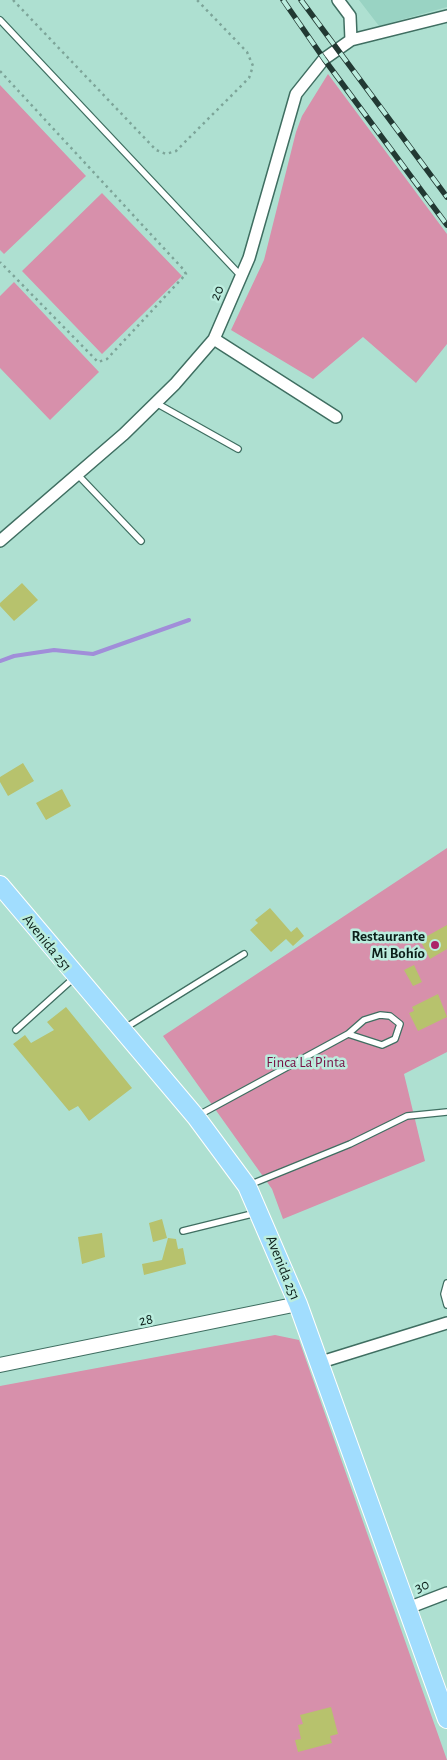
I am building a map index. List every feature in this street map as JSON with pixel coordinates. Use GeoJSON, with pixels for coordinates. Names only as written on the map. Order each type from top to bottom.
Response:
{"type":"FeatureCollection","features":[{"type":"Feature","properties":{"kind":"main road","name":"Avenida 251"},"geometry":{"type":"LineString","coordinates":[[0,885],[75,977],[196,1117],[248,1186],[298,1304],[447,1719]]}},
{"type":"Feature","properties":{"kind":"street"},"geometry":{"type":"LineString","coordinates":[[338,0],[350,16],[351,40],[447,16]]}},
{"type":"Feature","properties":{"kind":"street","name":"20"},"geometry":{"type":"LineString","coordinates":[[0,541],[78,475],[156,403],[214,339],[249,258],[296,94],[324,59],[351,40]]}},
{"type":"Feature","properties":{"kind":"street"},"geometry":{"type":"LineString","coordinates":[[214,339],[336,417]]}},
{"type":"Feature","properties":{"kind":"street","name":"28"},"geometry":{"type":"LineString","coordinates":[[0,1365],[298,1304]]}},
{"type":"Feature","properties":{"kind":"street"},"geometry":{"type":"LineString","coordinates":[[318,1363],[447,1323]]}},
{"type":"Feature","properties":{"kind":"street","name":"30"},"geometry":{"type":"LineString","coordinates":[[408,1608],[447,1593]]}},
{"type":"Feature","properties":{"kind":"lane"},"geometry":{"type":"LineString","coordinates":[[0,20],[242,276]]}},
{"type":"Feature","properties":{"kind":"lane"},"geometry":{"type":"LineString","coordinates":[[156,403],[238,450]]}},
{"type":"Feature","properties":{"kind":"lane"},"geometry":{"type":"LineString","coordinates":[[78,475],[141,541]]}},
{"type":"Feature","properties":{"kind":"lane"},"geometry":{"type":"LineString","coordinates":[[121,1031],[244,954]]}},
{"type":"Feature","properties":{"kind":"lane"},"geometry":{"type":"LineString","coordinates":[[16,1030],[75,977]]}},
{"type":"Feature","properties":{"kind":"lane"},"geometry":{"type":"LineString","coordinates":[[196,1117],[348,1034],[364,1020],[380,1015],[390,1016],[400,1024],[395,1039],[382,1045],[348,1034]]}},
{"type":"Feature","properties":{"kind":"lane"},"geometry":{"type":"LineString","coordinates":[[248,1186],[350,1144],[407,1116],[447,1112]]}},
{"type":"Feature","properties":{"kind":"lane"},"geometry":{"type":"LineString","coordinates":[[183,1231],[260,1212]]}},
{"type":"Feature","properties":{"kind":"lane"},"geometry":{"type":"LineString","coordinates":[[447,1283],[444,1294],[447,1305]]}},
{"type":"Feature","properties":{"kind":"path"},"geometry":{"type":"LineString","coordinates":[[13,0],[156,150],[166,154],[176,151],[250,78],[253,66],[247,52],[196,0]]}},
{"type":"Feature","properties":{"kind":"path"},"geometry":{"type":"LineString","coordinates":[[0,71],[184,269],[186,274],[107,359],[98,362],[0,262]]}},
{"type":"Feature","properties":{"kind":"shaded area"},"geometry":{"type":"Polygon","coordinates":[[[359,0],[447,0],[447,7],[379,26],[359,0]]]}},
{"type":"Feature","properties":{"kind":"green space"},"geometry":{"type":"Polygon","coordinates":[[[328,74],[447,234],[447,344],[416,383],[363,337],[313,379],[231,330],[264,260],[296,132],[302,116],[328,74]]]}},
{"type":"Feature","properties":{"kind":"green space"},"geometry":{"type":"Polygon","coordinates":[[[0,85],[86,176],[4,254],[0,250],[0,85]]]}},
{"type":"Feature","properties":{"kind":"green space"},"geometry":{"type":"Polygon","coordinates":[[[102,193],[182,276],[102,354],[22,271],[102,193]]]}},
{"type":"Feature","properties":{"kind":"green space"},"geometry":{"type":"Polygon","coordinates":[[[14,282],[99,372],[50,420],[0,368],[0,296],[14,282]]]}},
{"type":"Feature","properties":{"kind":"green space","name":"Finca La Pinta"},"geometry":{"type":"Polygon","coordinates":[[[447,848],[447,1052],[404,1074],[425,1161],[283,1219],[272,1189],[163,1036],[447,848]]]}},
{"type":"Feature","properties":{"kind":"green space"},"geometry":{"type":"Polygon","coordinates":[[[275,1335],[299,1340],[447,1760],[0,1760],[0,1386],[275,1335]]]}},
{"type":"Feature","properties":{"kind":"building"},"geometry":{"type":"Polygon","coordinates":[[[22,583],[38,600],[14,621],[0,606],[0,603],[22,583]]]}},
{"type":"Feature","properties":{"kind":"building"},"geometry":{"type":"Polygon","coordinates":[[[23,763],[34,781],[8,796],[0,782],[0,777],[23,763]]]}},
{"type":"Feature","properties":{"kind":"building"},"geometry":{"type":"Polygon","coordinates":[[[62,789],[71,806],[46,820],[36,803],[62,789]]]}},
{"type":"Feature","properties":{"kind":"building"},"geometry":{"type":"Polygon","coordinates":[[[270,908],[291,932],[297,927],[304,936],[293,946],[286,939],[271,952],[250,930],[258,923],[255,920],[270,908]]]}},
{"type":"Feature","properties":{"kind":"building","name":"Restaurante Mi Bohío"},"geometry":{"type":"Polygon","coordinates":[[[447,925],[447,949],[430,959],[420,940],[447,925]]]}},
{"type":"Feature","properties":{"kind":"building"},"geometry":{"type":"Polygon","coordinates":[[[414,965],[422,982],[413,986],[404,970],[414,965]]]}},
{"type":"Feature","properties":{"kind":"building"},"geometry":{"type":"Polygon","coordinates":[[[438,994],[447,1017],[418,1031],[409,1013],[414,1011],[412,1007],[438,994]]]}},
{"type":"Feature","properties":{"kind":"building"},"geometry":{"type":"Polygon","coordinates":[[[66,1007],[132,1088],[89,1121],[78,1106],[69,1111],[13,1044],[25,1035],[31,1043],[54,1030],[47,1022],[66,1007]]]}},
{"type":"Feature","properties":{"kind":"building"},"geometry":{"type":"Polygon","coordinates":[[[162,1219],[167,1238],[153,1242],[149,1223],[162,1219]]]}},
{"type":"Feature","properties":{"kind":"building"},"geometry":{"type":"Polygon","coordinates":[[[102,1233],[105,1257],[82,1264],[78,1237],[102,1233]]]}},
{"type":"Feature","properties":{"kind":"building"},"geometry":{"type":"Polygon","coordinates":[[[168,1238],[176,1239],[178,1249],[183,1248],[186,1264],[144,1275],[142,1264],[162,1260],[168,1238]]]}},
{"type":"Feature","properties":{"kind":"building"},"geometry":{"type":"Polygon","coordinates":[[[331,1707],[338,1734],[330,1736],[332,1743],[298,1752],[295,1740],[301,1739],[298,1725],[303,1724],[300,1715],[331,1707]]]}},
{"type":"Feature","properties":{"kind":"waterway"},"geometry":{"type":"LineString","coordinates":[[0,661],[14,656],[54,650],[93,654],[189,620]]}},
{"type":"Feature","properties":{"kind":"railway"},"geometry":{"type":"LineString","coordinates":[[283,0],[324,59],[447,225]]}},
{"type":"Feature","properties":{"kind":"railway"},"geometry":{"type":"LineString","coordinates":[[301,0],[447,197]]}},
{"type":"Feature","properties":{"kind":"place","name":"Restaurante Mi Bohío"},"geometry":{"type":"Point","coordinates":[435,945]}}]}
